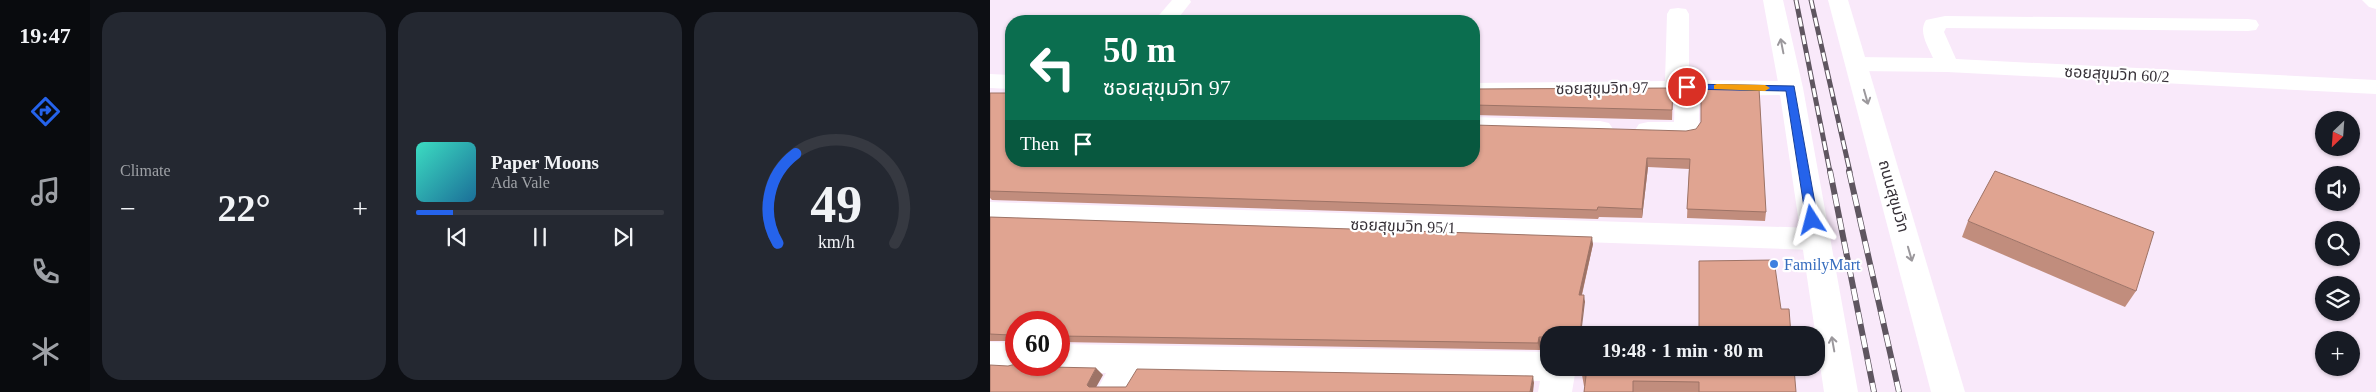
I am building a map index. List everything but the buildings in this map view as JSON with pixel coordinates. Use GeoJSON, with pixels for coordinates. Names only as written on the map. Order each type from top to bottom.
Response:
{"type":"FeatureCollection","features":[{"type":"Feature","properties":{"kind":"street"},"geometry":{"type":"LineString","coordinates":[[1773,0],[1791,88],[1841,392]]}},
{"type":"Feature","properties":{"kind":"street","name":"ถนนสุขุมวิท"},"geometry":{"type":"LineString","coordinates":[[1838,0],[1948,392]]}},
{"type":"Feature","properties":{"kind":"street"},"geometry":{"type":"LineString","coordinates":[[2372,0],[2376,3]]}},
{"type":"Feature","properties":{"kind":"street"},"geometry":{"type":"LineString","coordinates":[[1170,15],[1181,2]]}},
{"type":"Feature","properties":{"kind":"street"},"geometry":{"type":"LineString","coordinates":[[1480,125],[1686,131],[1678,14]]}},
{"type":"Feature","properties":{"kind":"street"},"geometry":{"type":"LineString","coordinates":[[1947,65],[1933,32],[1934,25],[1945,22],[2248,25]]}},
{"type":"Feature","properties":{"kind":"street","name":"ซอยสุขุมวิท 60/2"},"geometry":{"type":"LineString","coordinates":[[1857,64],[1947,65],[2376,87]]}},
{"type":"Feature","properties":{"kind":"street"},"geometry":{"type":"LineString","coordinates":[[990,81],[1005,82]]}},
{"type":"Feature","properties":{"kind":"street","name":"ซอยสุขุมวิท 97"},"geometry":{"type":"LineString","coordinates":[[1480,90],[1682,87],[1791,88]]}},
{"type":"Feature","properties":{"kind":"street","name":"ซอยสุขุมวิท 95/1"},"geometry":{"type":"LineString","coordinates":[[990,212],[1815,239]]}},
{"type":"Feature","properties":{"kind":"street"},"geometry":{"type":"LineString","coordinates":[[990,356],[1005,357]]}},
{"type":"Feature","properties":{"kind":"street"},"geometry":{"type":"LineString","coordinates":[[1070,358],[1540,366]]}},
{"type":"Feature","properties":{"kind":"street"},"geometry":{"type":"LineString","coordinates":[[1113,392],[1133,360]]}},
{"type":"Feature","properties":{"kind":"street"},"geometry":{"type":"LineString","coordinates":[[1555,392],[1557,376]]}},
{"type":"Feature","properties":{"kind":"railway"},"geometry":{"type":"LineString","coordinates":[[1796,0],[1830,172]]}},
{"type":"Feature","properties":{"kind":"railway"},"geometry":{"type":"LineString","coordinates":[[1811,0],[1850,172]]}},
{"type":"Feature","properties":{"kind":"railway"},"geometry":{"type":"LineString","coordinates":[[1830,171],[1874,392]]}},
{"type":"Feature","properties":{"kind":"railway"},"geometry":{"type":"LineString","coordinates":[[1849,171],[1899,392]]}},
{"type":"Feature","properties":{"kind":"slow traffic"},"geometry":{"type":"LineString","coordinates":[[1717,87],[1765,88]]}},
{"type":"Feature","properties":{"kind":"place","name":"FamilyMart"},"geometry":{"type":"Point","coordinates":[1774,264]}},
{"type":"Feature","properties":{"kind":"route"},"geometry":{"type":"LineString","coordinates":[[1687,87],[1791,88],[1812,220]]}}]}
